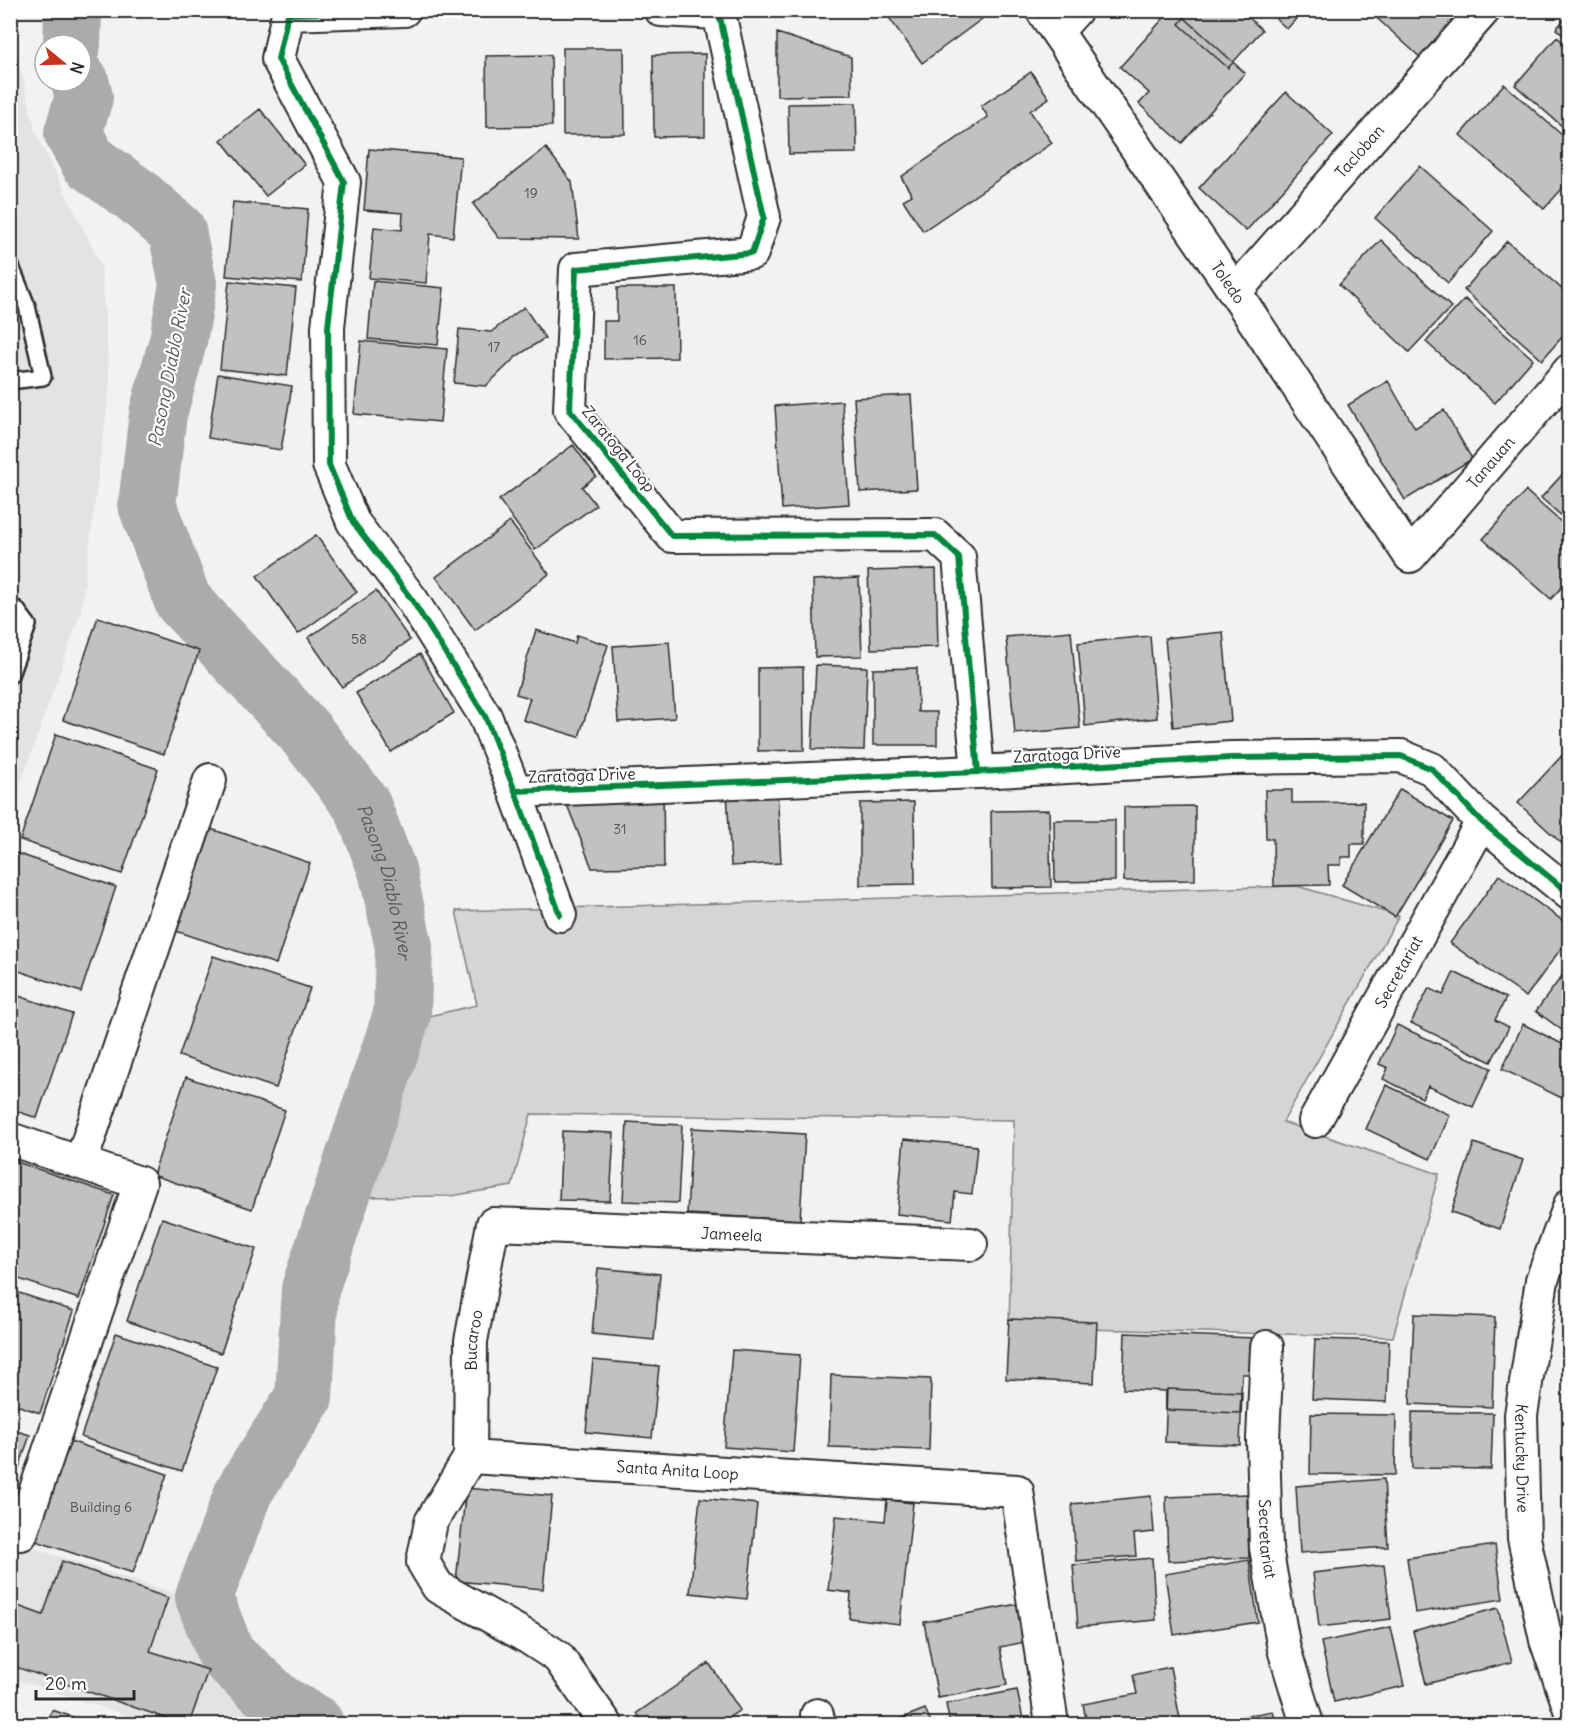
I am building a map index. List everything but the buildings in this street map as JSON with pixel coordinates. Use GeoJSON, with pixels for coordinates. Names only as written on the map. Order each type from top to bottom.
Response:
{"type":"FeatureCollection","features":[{"type":"Feature","properties":{"kind":"street"},"geometry":{"type":"LineString","coordinates":[[404,10],[288,14],[278,59],[344,182],[328,327],[328,465],[353,522],[412,600],[485,716],[560,915]]}},
{"type":"Feature","properties":{"kind":"street","name":"Zaratoga Loop"},"geometry":{"type":"LineString","coordinates":[[661,10],[719,13],[764,217],[752,253],[576,269],[570,410],[672,536],[935,535],[959,557],[978,772]]}},
{"type":"Feature","properties":{"kind":"street","name":"Tacloban"},"geometry":{"type":"LineString","coordinates":[[1235,292],[1484,10]]}},
{"type":"Feature","properties":{"kind":"street","name":"Toledo"},"geometry":{"type":"LineString","coordinates":[[1058,17],[1235,292],[1410,556]]}},
{"type":"Feature","properties":{"kind":"street","name":"Tanauan"},"geometry":{"type":"LineString","coordinates":[[1410,556],[1569,370]]}},
{"type":"Feature","properties":{"kind":"street","name":"Zaratoga Drive"},"geometry":{"type":"LineString","coordinates":[[515,791],[978,772],[1231,758],[1401,756],[1432,769],[1482,822],[1569,894]]}},
{"type":"Feature","properties":{"kind":"street"},"geometry":{"type":"LineString","coordinates":[[81,1162],[210,780]]}},
{"type":"Feature","properties":{"kind":"street","name":"Secretariat"},"geometry":{"type":"LineString","coordinates":[[1315,1121],[1482,822]]}},
{"type":"Feature","properties":{"kind":"street"},"geometry":{"type":"LineString","coordinates":[[10,1139],[140,1183],[21,1534]]}},
{"type":"Feature","properties":{"kind":"street","name":"Kentucky Drive"},"geometry":{"type":"LineString","coordinates":[[1569,1205],[1542,1280],[1521,1415],[1524,1538],[1546,1640],[1569,1709]]}},
{"type":"Feature","properties":{"kind":"street","name":"Jameela"},"geometry":{"type":"LineString","coordinates":[[493,1224],[971,1244]]}},
{"type":"Feature","properties":{"kind":"street","name":"Bucaroo"},"geometry":{"type":"LineString","coordinates":[[470,1457],[471,1341],[493,1224]]}},
{"type":"Feature","properties":{"kind":"street","name":"Secretariat"},"geometry":{"type":"LineString","coordinates":[[1267,1347],[1263,1439],[1266,1548],[1284,1649],[1307,1725]]}},
{"type":"Feature","properties":{"kind":"street"},"geometry":{"type":"LineString","coordinates":[[470,1457],[431,1522],[423,1562],[438,1587],[530,1638],[558,1657],[606,1725]]}},
{"type":"Feature","properties":{"kind":"street","name":"Santa Anita Loop"},"geometry":{"type":"LineString","coordinates":[[470,1457],[1017,1491],[1052,1725]]}},
{"type":"Feature","properties":{"kind":"lane"},"geometry":{"type":"LineString","coordinates":[[10,264],[27,306],[43,376],[10,381]]}},
{"type":"Feature","properties":{"kind":"lane"},"geometry":{"type":"LineString","coordinates":[[10,608],[16,609],[28,625],[10,675]]}},
{"type":"Feature","properties":{"kind":"shaded area"},"geometry":{"type":"Polygon","coordinates":[[[10,26],[36,133],[101,265],[110,384],[81,611],[11,812],[10,26]]]}},
{"type":"Feature","properties":{"kind":"shaded area"},"geometry":{"type":"Polygon","coordinates":[[[1297,886],[1399,916],[1283,1122],[1439,1174],[1393,1337],[1009,1327],[1014,1120],[531,1114],[512,1186],[450,1196],[358,1197],[416,1019],[477,1005],[456,911],[1297,886]]]}},
{"type":"Feature","properties":{"kind":"shaded area"},"geometry":{"type":"Polygon","coordinates":[[[11,1541],[183,1596],[203,1652],[225,1690],[286,1724],[154,1724],[11,1678],[11,1541]]]}},
{"type":"Feature","properties":{"kind":"waterway","name":"Pasong Diablo River"},"geometry":{"type":"LineString","coordinates":[[72,33],[73,10]]}},
{"type":"Feature","properties":{"kind":"waterway","name":"Pasong Diablo River"},"geometry":{"type":"LineString","coordinates":[[83,93],[84,97],[73,133],[89,162],[137,196],[177,231],[188,284],[178,341],[158,414],[147,505],[183,601],[304,731],[362,805],[387,870],[404,947],[402,1015],[310,1289],[304,1397],[244,1491],[204,1597],[226,1654],[279,1703],[315,1724]]}},
{"type":"Feature","properties":{"kind":"cycle path"},"geometry":{"type":"LineString","coordinates":[[404,10],[288,14],[278,59],[344,182],[328,327],[329,465],[353,522],[412,600],[485,716],[560,915]]}},
{"type":"Feature","properties":{"kind":"cycle path"},"geometry":{"type":"LineString","coordinates":[[661,10],[719,13],[764,217],[752,253],[576,269],[570,410],[672,536],[935,535],[959,557],[978,772]]}},
{"type":"Feature","properties":{"kind":"cycle path"},"geometry":{"type":"LineString","coordinates":[[515,791],[978,772],[1231,758],[1401,756],[1432,769],[1482,822],[1570,894]]}}]}
